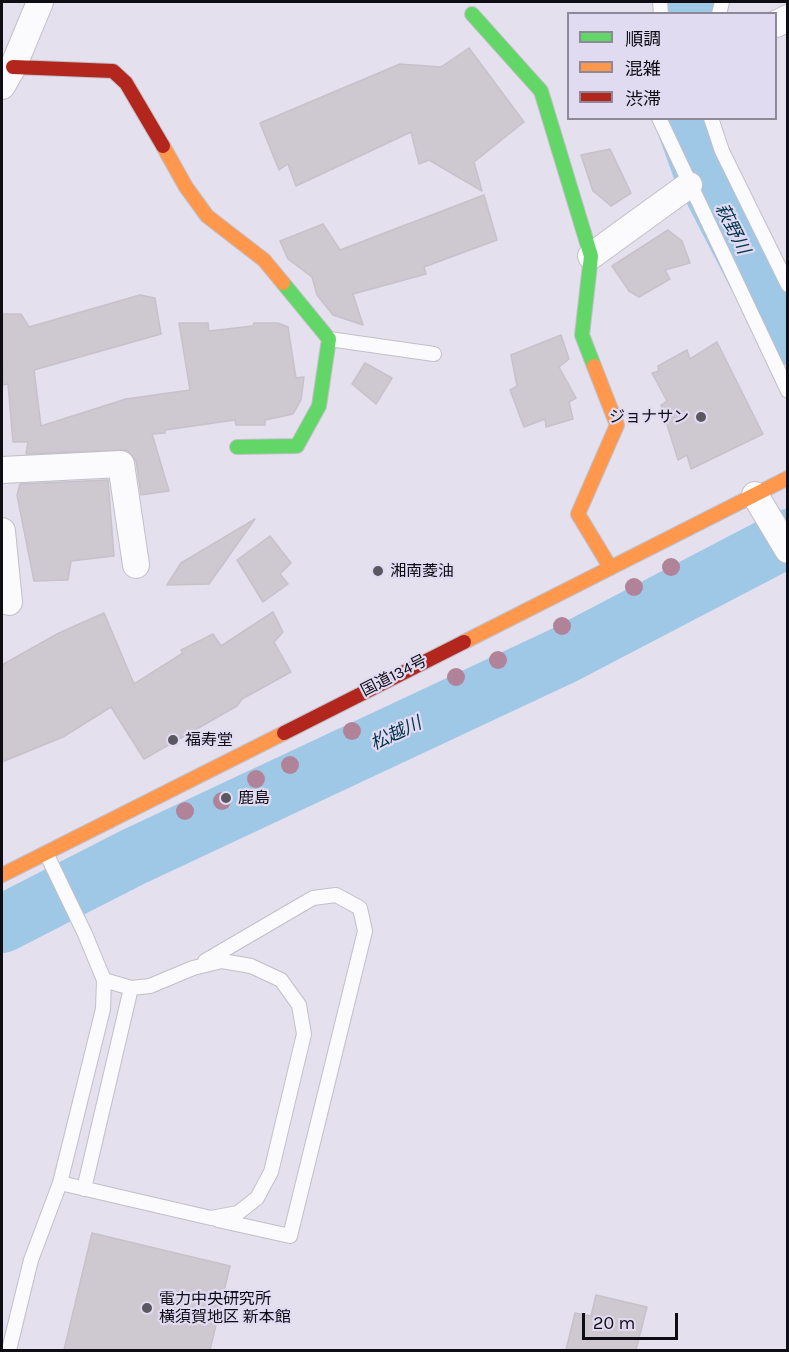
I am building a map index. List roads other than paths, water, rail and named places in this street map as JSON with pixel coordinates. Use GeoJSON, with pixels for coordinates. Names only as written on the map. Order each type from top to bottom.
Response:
{"type":"FeatureCollection","features":[{"type":"Feature","properties":{"kind":"main road"},"geometry":{"type":"LineString","coordinates":[[472,14],[541,91],[591,256],[582,335],[617,425],[578,514],[610,567]]}},
{"type":"Feature","properties":{"kind":"main road"},"geometry":{"type":"LineString","coordinates":[[7,77],[112,71],[126,83],[186,187],[207,216],[264,260],[329,339],[319,406],[297,446],[237,447]]}},
{"type":"Feature","properties":{"kind":"main road","name":"国道134号"},"geometry":{"type":"LineString","coordinates":[[2,875],[788,478]]}},
{"type":"Feature","properties":{"kind":"street"},"geometry":{"type":"LineString","coordinates":[[7,77],[40,2]]}},
{"type":"Feature","properties":{"kind":"street"},"geometry":{"type":"LineString","coordinates":[[591,256],[689,185]]}},
{"type":"Feature","properties":{"kind":"street"},"geometry":{"type":"LineString","coordinates":[[2,470],[121,464],[136,565]]}},
{"type":"Feature","properties":{"kind":"street"},"geometry":{"type":"LineString","coordinates":[[755,495],[788,550]]}},
{"type":"Feature","properties":{"kind":"street"},"geometry":{"type":"LineString","coordinates":[[2,531],[9,602]]}},
{"type":"Feature","properties":{"kind":"lane"},"geometry":{"type":"LineString","coordinates":[[660,120],[788,391]]}},
{"type":"Feature","properties":{"kind":"lane"},"geometry":{"type":"LineString","coordinates":[[712,120],[722,151],[788,285]]}},
{"type":"Feature","properties":{"kind":"lane"},"geometry":{"type":"LineString","coordinates":[[329,339],[434,354]]}},
{"type":"Feature","properties":{"kind":"lane"},"geometry":{"type":"LineString","coordinates":[[9,1350],[32,1260],[60,1183],[103,1009],[104,980],[85,934],[46,853]]}},
{"type":"Feature","properties":{"kind":"lane"},"geometry":{"type":"LineString","coordinates":[[60,1183],[290,1236],[365,931],[360,908],[336,894],[313,898],[193,968],[150,986],[131,988],[104,980]]}},
{"type":"Feature","properties":{"kind":"lane"},"geometry":{"type":"LineString","coordinates":[[193,968],[222,961],[251,966],[281,980],[299,1005],[304,1034],[271,1172],[257,1198],[238,1213],[211,1218]]}},
{"type":"Feature","properties":{"kind":"lane"},"geometry":{"type":"LineString","coordinates":[[84,1189],[131,988]]}},
{"type":"Feature","properties":{"kind":"waterway","name":"萩野川"},"geometry":{"type":"LineString","coordinates":[[687,2],[690,12]]}},
{"type":"Feature","properties":{"kind":"waterway","name":"萩野川"},"geometry":{"type":"LineString","coordinates":[[684,120],[701,168],[788,336]]}},
{"type":"Feature","properties":{"kind":"waterway","name":"松越川"},"geometry":{"type":"LineString","coordinates":[[2,924],[133,857],[562,656],[788,538]]}},
{"type":"Feature","properties":{"kind":"place","name":"ジョナサン"},"geometry":{"type":"Point","coordinates":[701,417]}},
{"type":"Feature","properties":{"kind":"place","name":"湘南菱油"},"geometry":{"type":"Point","coordinates":[378,571]}},
{"type":"Feature","properties":{"kind":"place","name":"福寿堂"},"geometry":{"type":"Point","coordinates":[173,740]}},
{"type":"Feature","properties":{"kind":"place","name":"鹿島"},"geometry":{"type":"Point","coordinates":[226,798]}},
{"type":"Feature","properties":{"kind":"place","name":"電力中央研究所 横須賀地区 新本館"},"geometry":{"type":"Point","coordinates":[147,1308]}}]}
